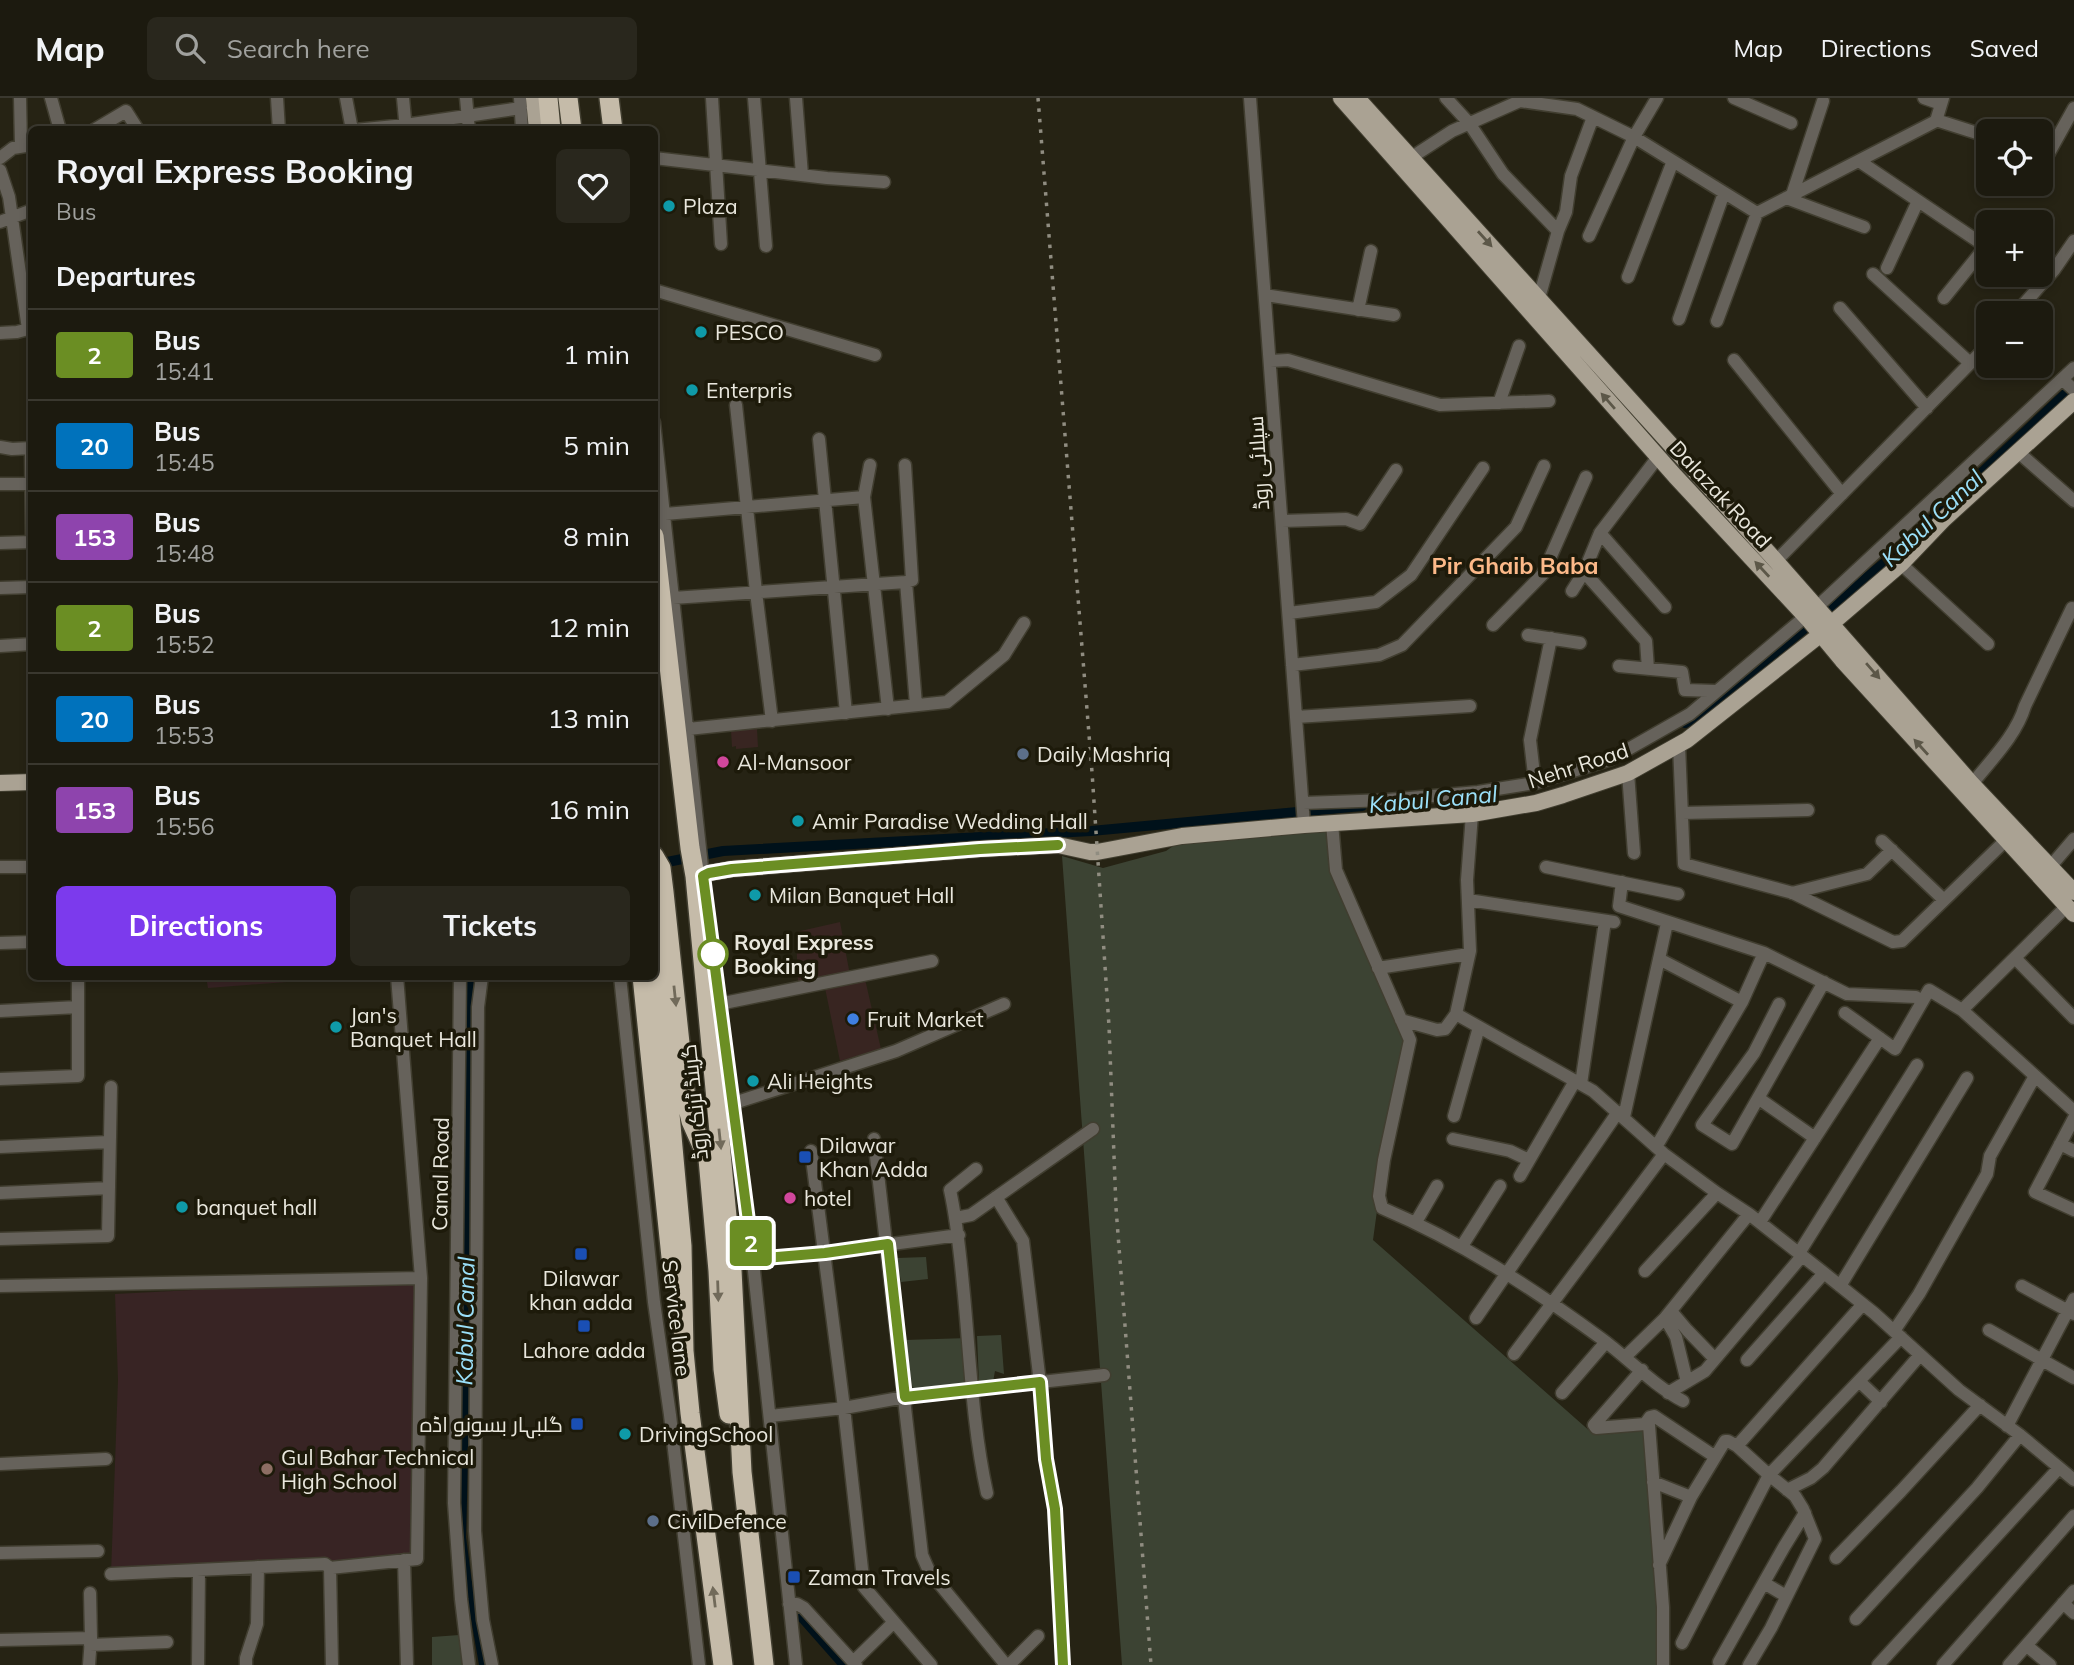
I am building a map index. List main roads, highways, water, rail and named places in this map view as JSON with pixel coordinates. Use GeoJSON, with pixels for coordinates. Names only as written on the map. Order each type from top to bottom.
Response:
{"type":"FeatureCollection","features":[{"type":"Feature","properties":{"kind":"highway"},"geometry":{"type":"LineString","coordinates":[[548,98],[551,126]]}},
{"type":"Feature","properties":{"kind":"highway"},"geometry":{"type":"LineString","coordinates":[[568,98],[572,126]]}},
{"type":"Feature","properties":{"kind":"highway"},"geometry":{"type":"LineString","coordinates":[[609,98],[612,126]]}},
{"type":"Feature","properties":{"kind":"highway","name":"گرینڈ ٹرنک روڈ"},"geometry":{"type":"LineString","coordinates":[[658,566],[700,872],[738,1225],[735,1311],[742,1472],[764,1665]]}},
{"type":"Feature","properties":{"kind":"highway"},"geometry":{"type":"LineString","coordinates":[[658,863],[664,892],[686,1100],[691,1121],[708,1159],[724,1381],[742,1472]]}},
{"type":"Feature","properties":{"kind":"highway"},"geometry":{"type":"LineString","coordinates":[[642,980],[669,1243],[684,1351]]}},
{"type":"Feature","properties":{"kind":"highway","name":"گرینڈ ٹرنک روڈ"},"geometry":{"type":"LineString","coordinates":[[658,980],[682,1246],[684,1351],[680,1414],[723,1665]]}},
{"type":"Feature","properties":{"kind":"main road"},"geometry":{"type":"LineString","coordinates":[[534,98],[537,126]]}},
{"type":"Feature","properties":{"kind":"main road","name":"Dalazak Road"},"geometry":{"type":"LineString","coordinates":[[1342,98],[1391,144],[1776,561],[1818,620],[1842,660],[2006,840],[2072,904]]}},
{"type":"Feature","properties":{"kind":"main road","name":"Dalazak Road"},"geometry":{"type":"LineString","coordinates":[[1357,98],[1391,144],[1412,157],[1533,299],[1658,457],[1818,620],[2050,867],[2072,904]]}},
{"type":"Feature","properties":{"kind":"main road","name":"Nehr Road"},"geometry":{"type":"LineString","coordinates":[[700,872],[1058,845],[1097,852],[1182,836],[1472,814],[1536,803],[1628,774],[1679,745],[1818,620],[1901,564],[1944,519],[2074,401]]}},
{"type":"Feature","properties":{"kind":"main road"},"geometry":{"type":"LineString","coordinates":[[0,783],[28,782]]}},
{"type":"Feature","properties":{"kind":"water"},"geometry":{"type":"Polygon","coordinates":[[[467,980],[474,980],[471,1347],[466,1537],[488,1665],[479,1665],[461,1561],[457,1503],[464,1264],[463,1128],[467,980]]]}},
{"type":"Feature","properties":{"kind":"waterway","name":"Kabul Canal"},"geometry":{"type":"LineString","coordinates":[[1685,723],[1698,716],[1894,555],[2074,386]]}},
{"type":"Feature","properties":{"kind":"waterway","name":"Kabul Canal"},"geometry":{"type":"LineString","coordinates":[[658,864],[723,851],[1091,831],[1362,806]]}},
{"type":"Feature","properties":{"kind":"waterway"},"geometry":{"type":"LineString","coordinates":[[799,1614],[844,1665]]}},
{"type":"Feature","properties":{"kind":"railway"},"geometry":{"type":"LineString","coordinates":[[1038,98],[1092,772],[1109,1026],[1116,1208],[1151,1665]]}},
{"type":"Feature","properties":{"kind":"place","name":"Plaza"},"geometry":{"type":"Point","coordinates":[669,206]}},
{"type":"Feature","properties":{"kind":"place","name":"PESCO"},"geometry":{"type":"Point","coordinates":[701,332]}},
{"type":"Feature","properties":{"kind":"place","name":"Enterpris"},"geometry":{"type":"Point","coordinates":[692,390]}},
{"type":"Feature","properties":{"kind":"place","name":"Daily Mashriq"},"geometry":{"type":"Point","coordinates":[1023,754]}},
{"type":"Feature","properties":{"kind":"place","name":"Al-Mansoor"},"geometry":{"type":"Point","coordinates":[723,762]}},
{"type":"Feature","properties":{"kind":"place","name":"Amir Paradise Wedding Hall"},"geometry":{"type":"Point","coordinates":[798,821]}},
{"type":"Feature","properties":{"kind":"place","name":"Milan Banquet Hall"},"geometry":{"type":"Point","coordinates":[755,895]}},
{"type":"Feature","properties":{"kind":"place","name":"Royal Express Booking"},"geometry":{"type":"Point","coordinates":[713,954]}},
{"type":"Feature","properties":{"kind":"place","name":"Fruit Market"},"geometry":{"type":"Point","coordinates":[853,1019]}},
{"type":"Feature","properties":{"kind":"place","name":"Jan's Banquet Hall"},"geometry":{"type":"Point","coordinates":[336,1027]}},
{"type":"Feature","properties":{"kind":"place","name":"Ali Heights"},"geometry":{"type":"Point","coordinates":[753,1081]}},
{"type":"Feature","properties":{"kind":"place","name":"Dilawar Khan Adda"},"geometry":{"type":"Point","coordinates":[805,1157]}},
{"type":"Feature","properties":{"kind":"place","name":"hotel"},"geometry":{"type":"Point","coordinates":[790,1198]}},
{"type":"Feature","properties":{"kind":"place","name":"banquet hall"},"geometry":{"type":"Point","coordinates":[182,1207]}},
{"type":"Feature","properties":{"kind":"place","name":"Dilawar khan adda"},"geometry":{"type":"Point","coordinates":[581,1254]}},
{"type":"Feature","properties":{"kind":"place","name":"Lahore adda"},"geometry":{"type":"Point","coordinates":[584,1326]}},
{"type":"Feature","properties":{"kind":"place","name":"گلبہار بسونو اڈہ"},"geometry":{"type":"Point","coordinates":[577,1424]}},
{"type":"Feature","properties":{"kind":"place","name":"DrivingSchool"},"geometry":{"type":"Point","coordinates":[625,1434]}},
{"type":"Feature","properties":{"kind":"place","name":"Gul Bahar Technical High School"},"geometry":{"type":"Point","coordinates":[267,1469]}},
{"type":"Feature","properties":{"kind":"place","name":"CivilDefence"},"geometry":{"type":"Point","coordinates":[653,1521]}},
{"type":"Feature","properties":{"kind":"place","name":"Zaman Travels"},"geometry":{"type":"Point","coordinates":[794,1577]}},
{"type":"Feature","properties":{"kind":"district","name":"Pir Ghaib Baba"},"geometry":{"type":"Point","coordinates":[1515,565]}}]}
